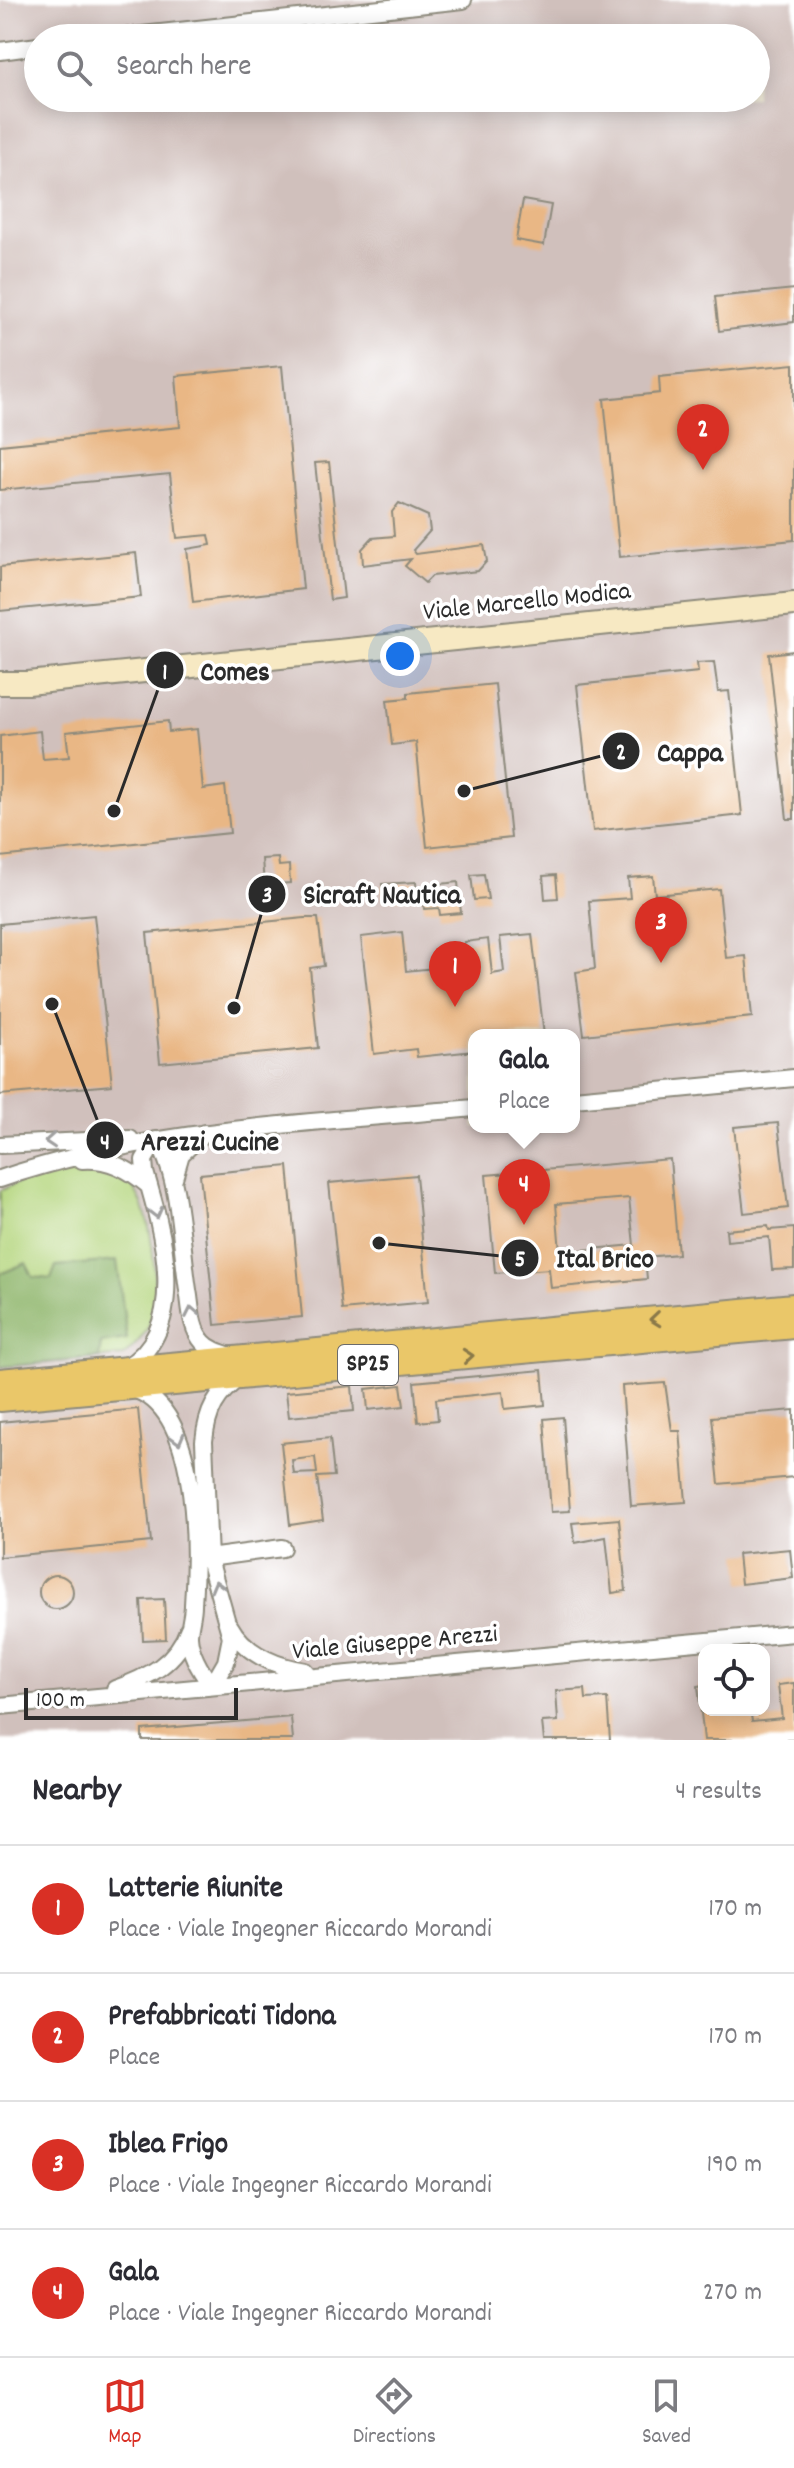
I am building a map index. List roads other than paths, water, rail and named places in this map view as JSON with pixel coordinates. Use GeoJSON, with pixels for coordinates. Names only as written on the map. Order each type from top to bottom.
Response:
{"type":"FeatureCollection","features":[{"type":"Feature","properties":{"kind":"main road"},"geometry":{"type":"LineString","coordinates":[[735,1321],[794,1306]]}},
{"type":"Feature","properties":{"kind":"main road","name":"SP25"},"geometry":{"type":"LineString","coordinates":[[0,1399],[123,1379],[735,1321]]}},
{"type":"Feature","properties":{"kind":"main road"},"geometry":{"type":"LineString","coordinates":[[735,1321],[794,1326]]}},
{"type":"Feature","properties":{"kind":"main road","name":"SP25"},"geometry":{"type":"LineString","coordinates":[[0,1381],[123,1379]]}},
{"type":"Feature","properties":{"kind":"street"},"geometry":{"type":"LineString","coordinates":[[233,24],[419,2],[463,0]]}},
{"type":"Feature","properties":{"kind":"street"},"geometry":{"type":"LineString","coordinates":[[0,51],[24,48]]}},
{"type":"Feature","properties":{"kind":"street","name":"Viale Marcello Modica"},"geometry":{"type":"LineString","coordinates":[[28,683],[794,604]]}},
{"type":"Feature","properties":{"kind":"street"},"geometry":{"type":"LineString","coordinates":[[0,683],[28,683]]}},
{"type":"Feature","properties":{"kind":"street"},"geometry":{"type":"LineString","coordinates":[[0,690],[28,683]]}},
{"type":"Feature","properties":{"kind":"street"},"geometry":{"type":"LineString","coordinates":[[580,1098],[794,1078]]}},
{"type":"Feature","properties":{"kind":"street"},"geometry":{"type":"LineString","coordinates":[[0,1179],[48,1162],[156,1140],[468,1109]]}},
{"type":"Feature","properties":{"kind":"street"},"geometry":{"type":"LineString","coordinates":[[174,1180],[181,1154],[204,1133]]}},
{"type":"Feature","properties":{"kind":"street"},"geometry":{"type":"LineString","coordinates":[[0,1145],[103,1138],[156,1140]]}},
{"type":"Feature","properties":{"kind":"street"},"geometry":{"type":"LineString","coordinates":[[156,1140],[169,1161],[174,1180],[180,1242],[196,1332],[205,1344],[243,1368],[221,1393],[206,1422],[201,1559],[191,1622],[192,1648],[212,1686]]}},
{"type":"Feature","properties":{"kind":"street"},"geometry":{"type":"LineString","coordinates":[[156,1140],[144,1160],[164,1252],[165,1300],[148,1349],[123,1379],[157,1402],[177,1432],[201,1559],[235,1635],[264,1658],[285,1668],[326,1675]]}},
{"type":"Feature","properties":{"kind":"street"},"geometry":{"type":"LineString","coordinates":[[48,1162],[90,1159],[110,1162],[128,1169],[149,1186]]}},
{"type":"Feature","properties":{"kind":"street"},"geometry":{"type":"LineString","coordinates":[[201,1559],[282,1548]]}},
{"type":"Feature","properties":{"kind":"street"},"geometry":{"type":"LineString","coordinates":[[212,1686],[230,1650],[226,1619]]}},
{"type":"Feature","properties":{"kind":"street"},"geometry":{"type":"LineString","coordinates":[[90,1697],[148,1678],[175,1652],[191,1622]]}},
{"type":"Feature","properties":{"kind":"street","name":"Viale Giuseppe Arezzi"},"geometry":{"type":"LineString","coordinates":[[8,1705],[794,1633]]}},
{"type":"Feature","properties":{"kind":"street"},"geometry":{"type":"LineString","coordinates":[[0,1694],[8,1705]]}},
{"type":"Feature","properties":{"kind":"place","name":"Prefabbricati Tidona"},"geometry":{"type":"Point","coordinates":[703,470]}},
{"type":"Feature","properties":{"kind":"place","name":"Cappa"},"geometry":{"type":"Point","coordinates":[464,791]}},
{"type":"Feature","properties":{"kind":"place","name":"Comes"},"geometry":{"type":"Point","coordinates":[114,811]}},
{"type":"Feature","properties":{"kind":"place","name":"Iblea Frigo"},"geometry":{"type":"Point","coordinates":[661,963]}},
{"type":"Feature","properties":{"kind":"place","name":"Arezzi Cucine"},"geometry":{"type":"Point","coordinates":[52,1004]}},
{"type":"Feature","properties":{"kind":"place","name":"Latterie Riunite"},"geometry":{"type":"Point","coordinates":[455,1007]}},
{"type":"Feature","properties":{"kind":"place","name":"Sicraft Nautica"},"geometry":{"type":"Point","coordinates":[234,1008]}},
{"type":"Feature","properties":{"kind":"place","name":"Gala"},"geometry":{"type":"Point","coordinates":[524,1225]}},
{"type":"Feature","properties":{"kind":"place","name":"Ital Brico"},"geometry":{"type":"Point","coordinates":[379,1243]}}]}
